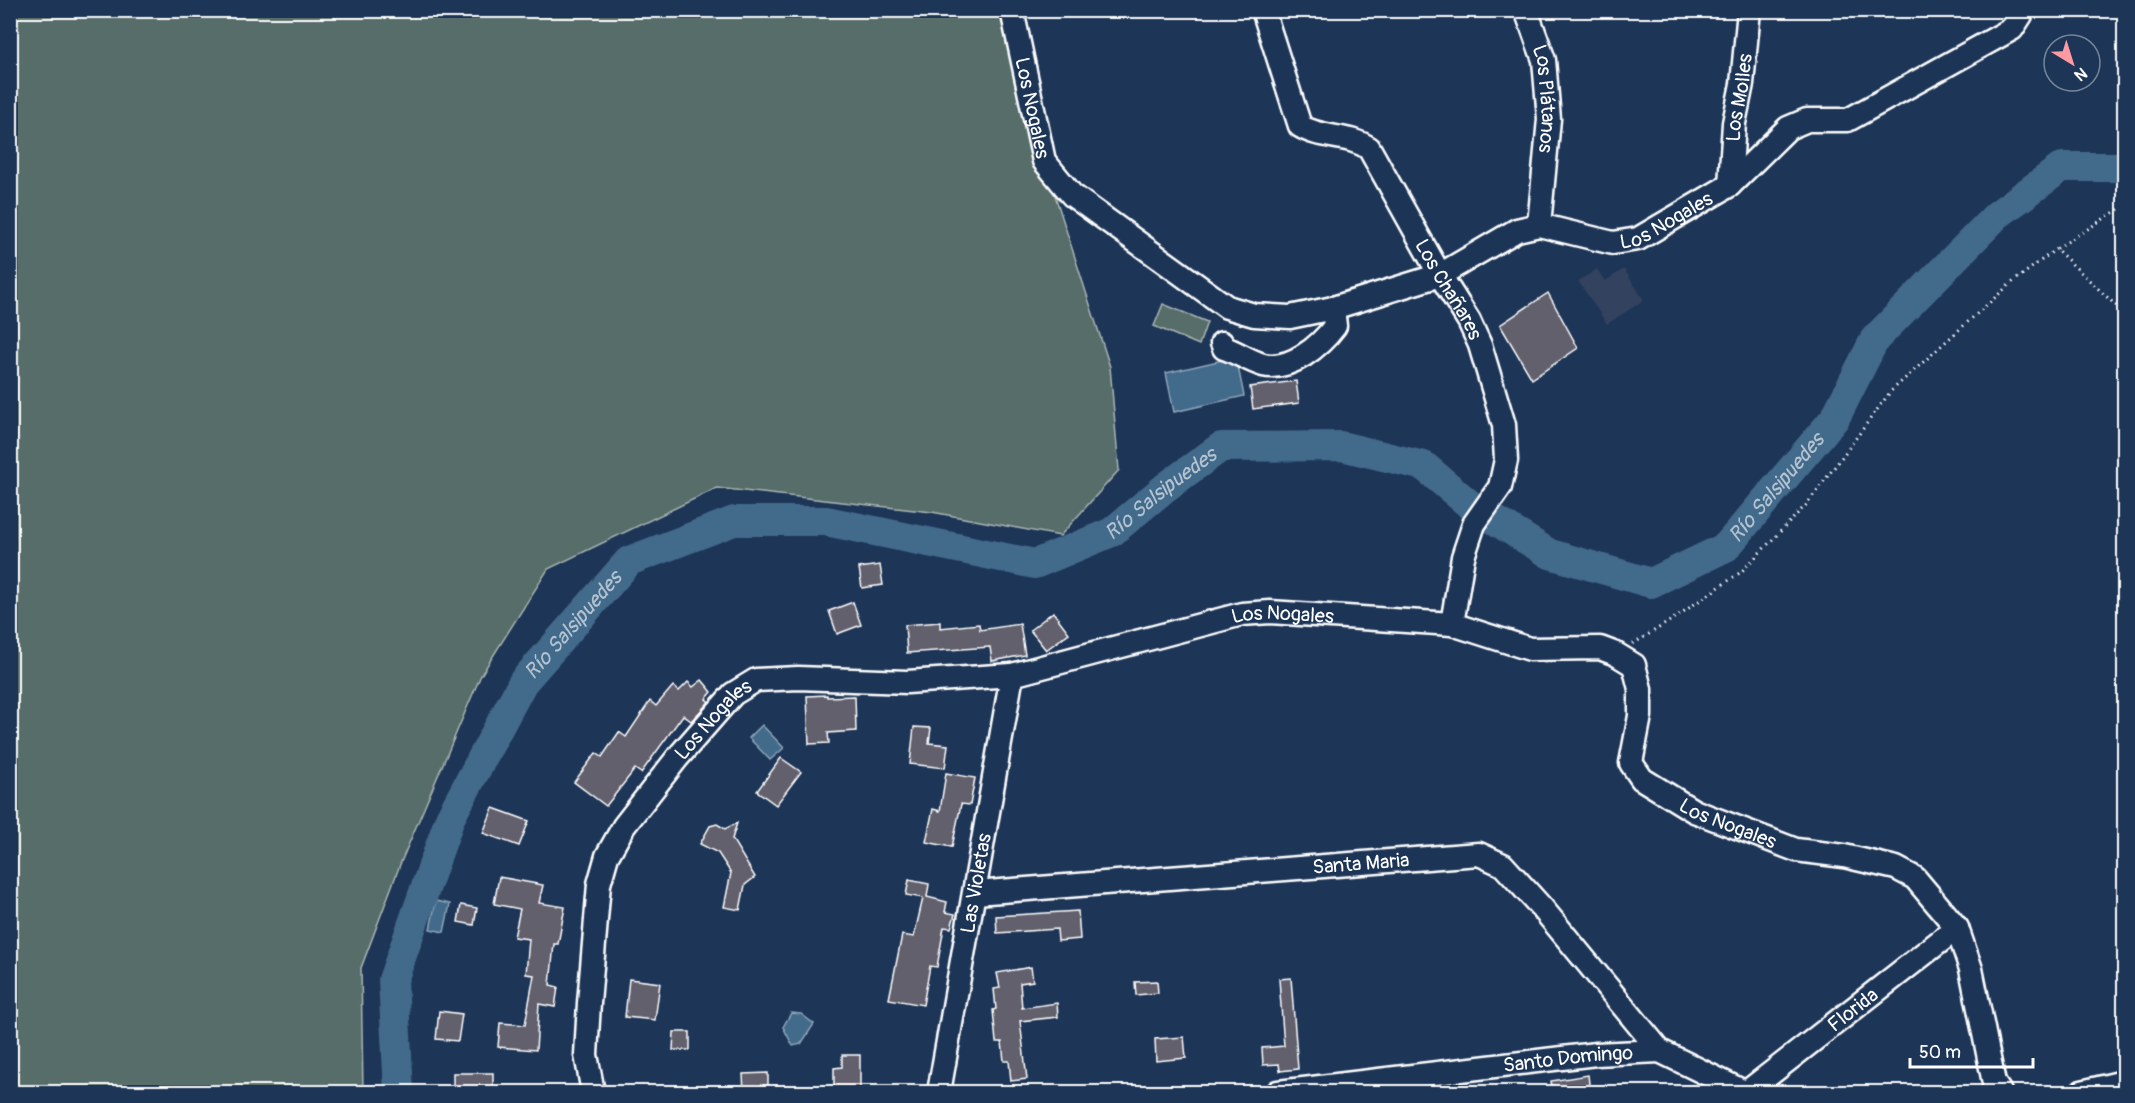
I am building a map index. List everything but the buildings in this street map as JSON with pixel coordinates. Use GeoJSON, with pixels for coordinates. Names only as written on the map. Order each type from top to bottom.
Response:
{"type":"FeatureCollection","features":[{"type":"Feature","properties":{"kind":"street","name":"Los Nogales"},"geometry":{"type":"LineString","coordinates":[[1012,10],[1044,161],[1072,195],[1227,307],[1254,315],[1290,317],[1333,308],[1440,275],[1517,230],[1539,225],[1613,243],[1638,239],[1730,185],[1788,128],[1807,120],[1848,120],[2012,29],[2022,15],[2022,10]]}},
{"type":"Feature","properties":{"kind":"street","name":"Los Chañares"},"geometry":{"type":"LineString","coordinates":[[1263,10],[1300,126],[1310,132],[1360,141],[1369,148],[1440,275],[1469,321],[1480,345],[1504,425],[1506,460],[1500,487],[1474,524],[1463,557],[1452,624]]}},
{"type":"Feature","properties":{"kind":"street","name":"Los Plátanos"},"geometry":{"type":"LineString","coordinates":[[1526,10],[1544,60],[1549,119],[1539,225]]}},
{"type":"Feature","properties":{"kind":"street","name":"Los Molles"},"geometry":{"type":"LineString","coordinates":[[1730,185],[1734,123],[1742,84],[1749,10]]}},
{"type":"Feature","properties":{"kind":"street"},"geometry":{"type":"LineString","coordinates":[[1222,343],[1224,348],[1237,352],[1248,360],[1266,365],[1283,364],[1304,355],[1324,340],[1335,326],[1333,308]]}},
{"type":"Feature","properties":{"kind":"street","name":"Los Nogales"},"geometry":{"type":"LineString","coordinates":[[592,1092],[586,1055],[589,1003],[599,884],[607,856],[624,825],[678,757],[733,694],[756,680],[798,678],[907,682],[1012,675],[1242,614],[1270,612],[1452,624],[1530,649],[1600,648],[1634,665],[1640,689],[1640,716],[1631,763],[1642,779],[1694,811],[1796,850],[1844,856],[1896,868],[1915,878],[1957,928],[1971,969],[1994,1083],[2000,1092]]}},
{"type":"Feature","properties":{"kind":"street","name":"Las Violetas"},"geometry":{"type":"LineString","coordinates":[[939,1092],[1012,675]]}},
{"type":"Feature","properties":{"kind":"street","name":"Santa Maria"},"geometry":{"type":"LineString","coordinates":[[975,893],[1479,854],[1503,865],[1544,909],[1660,1051]]}},
{"type":"Feature","properties":{"kind":"street","name":"Florida"},"geometry":{"type":"LineString","coordinates":[[1745,1092],[1957,928]]}},
{"type":"Feature","properties":{"kind":"street","name":"Santo Domingo"},"geometry":{"type":"LineString","coordinates":[[1278,1092],[1596,1054],[1660,1051],[1745,1092]]}},
{"type":"Feature","properties":{"kind":"street"},"geometry":{"type":"LineString","coordinates":[[2082,1092],[2124,1082]]}},
{"type":"Feature","properties":{"kind":"path"},"geometry":{"type":"LineString","coordinates":[[1616,654],[1670,621],[1741,572],[1807,504],[1891,391],[2008,285],[2056,249],[2124,206]]}},
{"type":"Feature","properties":{"kind":"path"},"geometry":{"type":"LineString","coordinates":[[2056,249],[2124,313]]}},
{"type":"Feature","properties":{"kind":"shaded area"},"geometry":{"type":"Polygon","coordinates":[[[1597,269],[1605,281],[1624,269],[1644,300],[1607,324],[1578,281],[1597,269]]]}},
{"type":"Feature","properties":{"kind":"shaded area"},"geometry":{"type":"Polygon","coordinates":[[[1236,357],[1244,396],[1174,412],[1166,373],[1236,357]]]}},
{"type":"Feature","properties":{"kind":"shaded area"},"geometry":{"type":"Polygon","coordinates":[[[762,725],[784,748],[770,760],[749,738],[762,725]]]}},
{"type":"Feature","properties":{"kind":"shaded area"},"geometry":{"type":"Polygon","coordinates":[[[436,901],[450,904],[444,932],[430,929],[436,901]]]}},
{"type":"Feature","properties":{"kind":"shaded area"},"geometry":{"type":"Polygon","coordinates":[[[791,1013],[801,1014],[814,1024],[801,1044],[793,1046],[783,1027],[791,1013]]]}},
{"type":"Feature","properties":{"kind":"green space"},"geometry":{"type":"Polygon","coordinates":[[[10,11],[1012,11],[1044,161],[1110,367],[1119,470],[1060,536],[932,512],[717,488],[548,569],[481,675],[401,862],[361,968],[363,1092],[11,1092],[10,11]]]}},
{"type":"Feature","properties":{"kind":"green space"},"geometry":{"type":"Polygon","coordinates":[[[1163,304],[1207,322],[1199,345],[1154,326],[1163,304]]]}},
{"type":"Feature","properties":{"kind":"waterway","name":"Río Salsipuedes"},"geometry":{"type":"LineString","coordinates":[[399,1092],[393,980],[450,818],[523,682],[629,561],[734,521],[826,521],[1035,564],[1112,532],[1166,487],[1221,447],[1341,446],[1424,466],[1469,504],[1550,554],[1651,583],[1726,547],[1835,418],[1875,339],[1997,215],[2062,167],[2124,167]]}}]}
